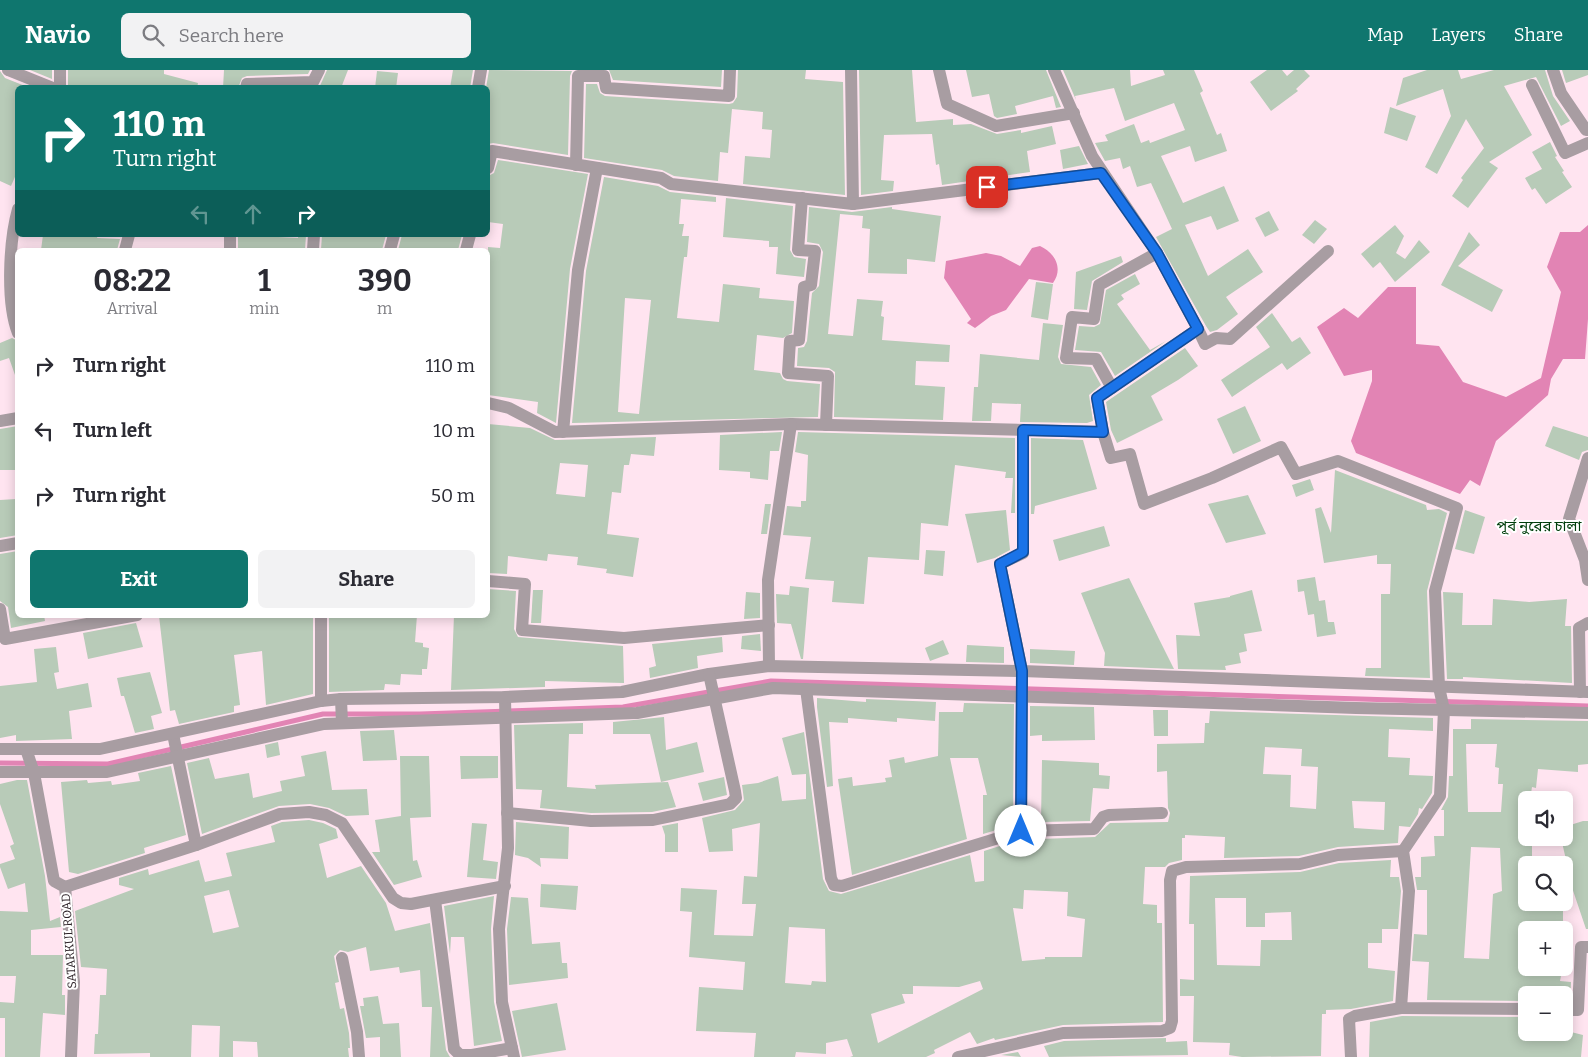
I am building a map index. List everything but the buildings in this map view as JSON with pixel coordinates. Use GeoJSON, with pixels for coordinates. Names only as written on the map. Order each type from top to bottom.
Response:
{"type":"FeatureCollection","features":[{"type":"Feature","properties":{"kind":"street"},"geometry":{"type":"LineString","coordinates":[[8,70],[46,85]]}},
{"type":"Feature","properties":{"kind":"street"},"geometry":{"type":"LineString","coordinates":[[60,70],[60,85]]}},
{"type":"Feature","properties":{"kind":"street"},"geometry":{"type":"LineString","coordinates":[[247,85],[308,85],[313,82],[319,70]]}},
{"type":"Feature","properties":{"kind":"street"},"geometry":{"type":"LineString","coordinates":[[478,85],[481,70]]}},
{"type":"Feature","properties":{"kind":"street"},"geometry":{"type":"LineString","coordinates":[[576,165],[578,73],[604,76],[606,88],[730,96],[730,70]]}},
{"type":"Feature","properties":{"kind":"street"},"geometry":{"type":"LineString","coordinates":[[851,70],[853,204]]}},
{"type":"Feature","properties":{"kind":"street"},"geometry":{"type":"LineString","coordinates":[[939,70],[947,104],[996,126],[1074,113]]}},
{"type":"Feature","properties":{"kind":"street"},"geometry":{"type":"LineString","coordinates":[[1054,70],[1101,173],[1157,253],[1206,344],[1216,338],[1230,339],[1328,251]]}},
{"type":"Feature","properties":{"kind":"street"},"geometry":{"type":"LineString","coordinates":[[1553,70],[1561,94],[1586,130],[1588,130]]}},
{"type":"Feature","properties":{"kind":"street"},"geometry":{"type":"LineString","coordinates":[[1532,85],[1565,153],[1588,143]]}},
{"type":"Feature","properties":{"kind":"street"},"geometry":{"type":"LineString","coordinates":[[490,160],[492,151],[661,178],[671,184],[853,204],[1101,173]]}},
{"type":"Feature","properties":{"kind":"street"},"geometry":{"type":"LineString","coordinates":[[562,432],[578,270],[598,168]]}},
{"type":"Feature","properties":{"kind":"street"},"geometry":{"type":"LineString","coordinates":[[802,198],[798,250],[815,251],[810,285],[804,287],[799,340],[790,341],[788,372],[828,376],[826,425]]}},
{"type":"Feature","properties":{"kind":"street"},"geometry":{"type":"LineString","coordinates":[[15,218],[11,231],[11,317],[15,326]]}},
{"type":"Feature","properties":{"kind":"street"},"geometry":{"type":"LineString","coordinates":[[1112,388],[1096,359],[1066,358],[1072,317],[1094,319],[1099,285],[1157,253]]}},
{"type":"Feature","properties":{"kind":"street"},"geometry":{"type":"LineString","coordinates":[[1198,329],[1097,398],[1110,458],[1130,454],[1144,504],[1212,478],[1281,446],[1296,474],[1338,461],[1457,508],[1435,591],[1439,687],[1444,710],[1440,796],[1403,851],[1409,892],[1401,1008]]}},
{"type":"Feature","properties":{"kind":"street"},"geometry":{"type":"LineString","coordinates":[[490,403],[509,408],[555,432],[791,424],[1103,432]]}},
{"type":"Feature","properties":{"kind":"street"},"geometry":{"type":"LineString","coordinates":[[0,421],[15,418]]}},
{"type":"Feature","properties":{"kind":"street"},"geometry":{"type":"LineString","coordinates":[[769,666],[768,580],[791,424]]}},
{"type":"Feature","properties":{"kind":"street"},"geometry":{"type":"LineString","coordinates":[[1021,831],[1022,671],[1000,564],[1023,552],[1023,430]]}},
{"type":"Feature","properties":{"kind":"street"},"geometry":{"type":"LineString","coordinates":[[1588,458],[1569,519],[1585,560],[1588,580]]}},
{"type":"Feature","properties":{"kind":"street"},"geometry":{"type":"LineString","coordinates":[[0,546],[15,544]]}},
{"type":"Feature","properties":{"kind":"street"},"geometry":{"type":"LineString","coordinates":[[490,581],[525,584],[522,630],[624,638],[768,625]]}},
{"type":"Feature","properties":{"kind":"street"},"geometry":{"type":"LineString","coordinates":[[0,609],[5,639],[120,618]]}},
{"type":"Feature","properties":{"kind":"street"},"geometry":{"type":"LineString","coordinates":[[321,618],[321,701]]}},
{"type":"Feature","properties":{"kind":"street"},"geometry":{"type":"LineString","coordinates":[[0,749],[100,749],[321,701],[622,692],[710,674],[769,666],[1022,671],[1584,692],[1579,628],[1588,623]]}},
{"type":"Feature","properties":{"kind":"street"},"geometry":{"type":"LineString","coordinates":[[878,690],[880,667]]}},
{"type":"Feature","properties":{"kind":"street"},"geometry":{"type":"LineString","coordinates":[[508,813],[591,821],[653,820],[730,804],[736,798],[735,791],[710,674]]}},
{"type":"Feature","properties":{"kind":"street"},"geometry":{"type":"LineString","coordinates":[[0,772],[107,772],[324,724],[636,713],[714,697],[773,688],[1588,713]]}},
{"type":"Feature","properties":{"kind":"street"},"geometry":{"type":"LineString","coordinates":[[806,689],[831,878],[834,884],[842,886],[1021,831],[1094,829],[1104,817],[1109,815],[1162,813]]}},
{"type":"Feature","properties":{"kind":"street"},"geometry":{"type":"LineString","coordinates":[[435,900],[454,1049],[460,1055],[513,1053],[502,1002],[499,929],[508,848],[504,697]]}},
{"type":"Feature","properties":{"kind":"street"},"geometry":{"type":"LineString","coordinates":[[342,699],[342,723]]}},
{"type":"Feature","properties":{"kind":"street"},"geometry":{"type":"LineString","coordinates":[[173,734],[196,845]]}},
{"type":"Feature","properties":{"kind":"street"},"geometry":{"type":"LineString","coordinates":[[26,749],[34,773]]}},
{"type":"Feature","properties":{"kind":"street","name":"SATARKUL ROAD"},"geometry":{"type":"LineString","coordinates":[[34,773],[54,881],[65,887],[74,982],[71,1057]]}},
{"type":"Feature","properties":{"kind":"street"},"geometry":{"type":"LineString","coordinates":[[65,887],[196,845],[280,814],[309,812],[326,815],[342,823],[393,898],[400,903],[410,904],[435,900],[505,886]]}},
{"type":"Feature","properties":{"kind":"street"},"geometry":{"type":"LineString","coordinates":[[958,1057],[1063,1033],[1162,1031],[1170,1028],[1172,1021],[1170,880],[1172,871],[1186,867],[1300,864],[1338,856],[1403,851]]}},
{"type":"Feature","properties":{"kind":"street"},"geometry":{"type":"LineString","coordinates":[[1573,1010],[1578,1010],[1582,947],[1588,946]]}},
{"type":"Feature","properties":{"kind":"street"},"geometry":{"type":"LineString","coordinates":[[342,958],[357,1032],[359,1057]]}},
{"type":"Feature","properties":{"kind":"street"},"geometry":{"type":"LineString","coordinates":[[1351,1057],[1349,1019],[1355,1016],[1401,1008],[1518,1009]]}},
{"type":"Feature","properties":{"kind":"shaded area"},"geometry":{"type":"Polygon","coordinates":[[[1588,225],[1588,319],[1585,359],[1563,359],[1551,379],[1548,395],[1496,441],[1480,486],[1470,480],[1460,494],[1356,453],[1351,441],[1372,381],[1372,370],[1344,376],[1317,327],[1344,308],[1358,318],[1388,287],[1416,287],[1416,344],[1439,346],[1463,382],[1506,397],[1541,378],[1561,292],[1547,267],[1560,232],[1580,232],[1588,225]]]}},
{"type":"Feature","properties":{"kind":"shaded area"},"geometry":{"type":"Polygon","coordinates":[[[1040,246],[1049,252],[1056,261],[1058,272],[1053,283],[1029,279],[1006,310],[991,316],[975,328],[967,323],[971,319],[944,278],[946,261],[986,253],[1001,256],[1020,266],[1032,248],[1040,246]]]}},
{"type":"Feature","properties":{"kind":"waterway"},"geometry":{"type":"LineString","coordinates":[[0,763],[108,764],[323,714],[420,714],[623,707],[771,681],[1588,706]]}},
{"type":"Feature","properties":{"kind":"district","name":"পূর্ব নুরের চালা"},"geometry":{"type":"Point","coordinates":[1539,526]}},
{"type":"Feature","properties":{"kind":"route"},"geometry":{"type":"LineString","coordinates":[[987,187],[1101,173],[1157,253],[1198,329],[1097,398],[1103,432],[1023,430],[1023,552],[1000,564],[1022,671],[1021,831]]}}]}
